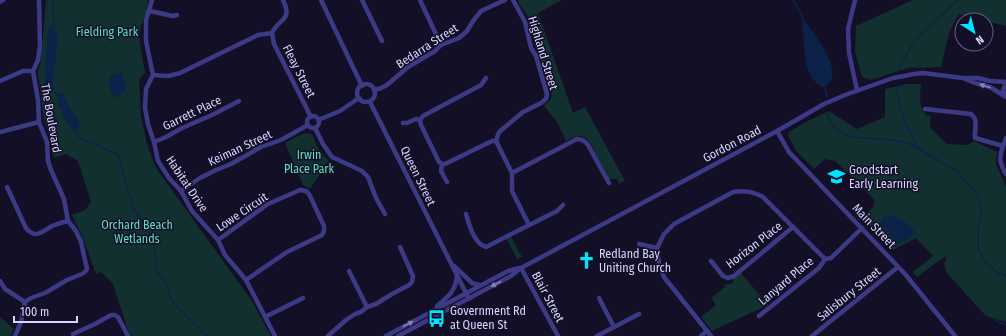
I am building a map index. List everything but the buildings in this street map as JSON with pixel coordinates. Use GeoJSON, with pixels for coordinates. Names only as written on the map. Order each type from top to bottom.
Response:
{"type":"FeatureCollection","features":[{"type":"Feature","properties":{"kind":"street","name":"The Boulevard"},"geometry":{"type":"LineString","coordinates":[[25,302],[45,293],[67,280],[83,274],[86,270],[86,259],[81,242],[76,231],[68,221],[64,199],[49,165],[47,142],[39,122],[38,100],[33,71],[38,60],[40,46],[39,0]]}},
{"type":"Feature","properties":{"kind":"street"},"geometry":{"type":"LineString","coordinates":[[152,0],[150,11],[146,20],[146,42],[153,75],[168,76],[180,74],[258,35],[272,33],[274,29],[284,20],[287,13],[283,0]]}},
{"type":"Feature","properties":{"kind":"street"},"geometry":{"type":"LineString","coordinates":[[321,0],[362,86]]}},
{"type":"Feature","properties":{"kind":"street"},"geometry":{"type":"LineString","coordinates":[[362,0],[382,41]]}},
{"type":"Feature","properties":{"kind":"street"},"geometry":{"type":"LineString","coordinates":[[420,0],[441,45]]}},
{"type":"Feature","properties":{"kind":"street","name":"Bedarra Street"},"geometry":{"type":"LineString","coordinates":[[374,89],[387,85],[408,67],[435,51],[441,45],[459,38],[464,34],[481,11],[505,0]]}},
{"type":"Feature","properties":{"kind":"street","name":"Highland Street"},"geometry":{"type":"LineString","coordinates":[[496,141],[499,132],[523,112],[541,103],[546,99],[547,94],[536,56],[531,48],[525,22],[513,0]]}},
{"type":"Feature","properties":{"kind":"street"},"geometry":{"type":"LineString","coordinates":[[855,0],[848,29],[850,60],[856,90]]}},
{"type":"Feature","properties":{"kind":"street"},"geometry":{"type":"LineString","coordinates":[[150,11],[172,16],[178,15]]}},
{"type":"Feature","properties":{"kind":"street","name":"Fleay Street"},"geometry":{"type":"LineString","coordinates":[[272,33],[274,44],[311,117]]}},
{"type":"Feature","properties":{"kind":"street"},"geometry":{"type":"LineString","coordinates":[[0,81],[23,71],[33,71]]}},
{"type":"Feature","properties":{"kind":"street","name":"Gordon Road"},"geometry":{"type":"LineString","coordinates":[[398,336],[469,299],[511,276],[521,268],[777,131],[824,104],[856,90],[893,78],[914,74],[933,74],[1006,82]]}},
{"type":"Feature","properties":{"kind":"street","name":"Habitat Drive"},"geometry":{"type":"LineString","coordinates":[[153,75],[146,89],[145,108],[158,161],[172,183],[181,191],[192,211],[218,240],[226,254],[246,280],[275,336]]}},
{"type":"Feature","properties":{"kind":"street"},"geometry":{"type":"LineString","coordinates":[[403,123],[407,124],[416,119],[420,120],[423,116],[481,85],[486,78]]}},
{"type":"Feature","properties":{"kind":"street","name":"Gordon Road"},"geometry":{"type":"LineString","coordinates":[[963,78],[990,87],[1006,97]]}},
{"type":"Feature","properties":{"kind":"street"},"geometry":{"type":"LineString","coordinates":[[1006,82],[1003,90],[1006,97]]}},
{"type":"Feature","properties":{"kind":"street"},"geometry":{"type":"LineString","coordinates":[[367,85],[374,89],[374,98],[370,102],[364,102],[359,98],[357,92],[362,86],[367,85]]}},
{"type":"Feature","properties":{"kind":"street"},"geometry":{"type":"LineString","coordinates":[[318,120],[340,111],[359,98]]}},
{"type":"Feature","properties":{"kind":"street","name":"Garrett Place"},"geometry":{"type":"LineString","coordinates":[[154,142],[239,101]]}},
{"type":"Feature","properties":{"kind":"street","name":"Queen Street"},"geometry":{"type":"LineString","coordinates":[[370,102],[469,299]]}},
{"type":"Feature","properties":{"kind":"street"},"geometry":{"type":"LineString","coordinates":[[925,109],[971,114],[974,116],[976,121],[975,138],[1003,146]]}},
{"type":"Feature","properties":{"kind":"street"},"geometry":{"type":"LineString","coordinates":[[315,128],[310,128],[307,121],[311,117],[316,117],[318,120]]}},
{"type":"Feature","properties":{"kind":"street"},"geometry":{"type":"LineString","coordinates":[[315,128],[318,125],[318,120]]}},
{"type":"Feature","properties":{"kind":"street"},"geometry":{"type":"LineString","coordinates":[[420,120],[439,162],[442,164]]}},
{"type":"Feature","properties":{"kind":"street"},"geometry":{"type":"LineString","coordinates":[[0,132],[39,122]]}},
{"type":"Feature","properties":{"kind":"street","name":"Keiman Street"},"geometry":{"type":"LineString","coordinates":[[181,191],[200,178],[261,148],[281,140],[308,125]]}},
{"type":"Feature","properties":{"kind":"street"},"geometry":{"type":"LineString","coordinates":[[315,128],[332,157],[362,171],[368,178],[376,198],[385,214]]}},
{"type":"Feature","properties":{"kind":"street","name":"Main Street"},"geometry":{"type":"LineString","coordinates":[[777,131],[790,152],[892,259],[955,336]]}},
{"type":"Feature","properties":{"kind":"street"},"geometry":{"type":"LineString","coordinates":[[1006,138],[1000,157],[1001,166],[1006,174]]}},
{"type":"Feature","properties":{"kind":"street"},"geometry":{"type":"LineString","coordinates":[[512,173],[576,139],[581,139],[588,145],[609,183]]}},
{"type":"Feature","properties":{"kind":"street"},"geometry":{"type":"LineString","coordinates":[[442,164],[446,164],[496,141],[512,173],[512,191],[529,225]]}},
{"type":"Feature","properties":{"kind":"street"},"geometry":{"type":"LineString","coordinates":[[442,164],[441,171],[447,182]]}},
{"type":"Feature","properties":{"kind":"street"},"geometry":{"type":"LineString","coordinates":[[7,186],[26,228],[30,233],[39,234],[56,224],[68,221]]}},
{"type":"Feature","properties":{"kind":"street","name":"Lowe Circuit"},"geometry":{"type":"LineString","coordinates":[[218,240],[268,204],[300,190],[306,191],[309,194],[324,226],[322,235],[281,256],[246,280]]}},
{"type":"Feature","properties":{"kind":"street"},"geometry":{"type":"LineString","coordinates":[[711,336],[664,277],[659,264],[657,248],[664,234],[674,224],[733,192],[740,190],[748,191],[763,196],[825,259]]}},
{"type":"Feature","properties":{"kind":"street"},"geometry":{"type":"LineString","coordinates":[[466,214],[478,242],[482,246],[486,247],[557,211],[563,205]]}},
{"type":"Feature","properties":{"kind":"street","name":"Horizon Place"},"geometry":{"type":"LineString","coordinates":[[711,261],[723,276],[728,278],[734,276],[793,227]]}},
{"type":"Feature","properties":{"kind":"street","name":"Lanyard Place"},"geometry":{"type":"LineString","coordinates":[[759,316],[819,268],[825,259],[831,258],[862,228]]}},
{"type":"Feature","properties":{"kind":"street"},"geometry":{"type":"LineString","coordinates":[[639,244],[657,248]]}},
{"type":"Feature","properties":{"kind":"street"},"geometry":{"type":"LineString","coordinates":[[328,336],[346,320],[361,312],[367,306],[376,304],[412,282],[414,276],[400,247]]}},
{"type":"Feature","properties":{"kind":"street","name":"Queen Street"},"geometry":{"type":"LineString","coordinates":[[449,260],[472,283],[480,285]]}},
{"type":"Feature","properties":{"kind":"street","name":"Salisbury Street"},"geometry":{"type":"LineString","coordinates":[[812,336],[898,267]]}},
{"type":"Feature","properties":{"kind":"street","name":"Gordon Road"},"geometry":{"type":"LineString","coordinates":[[431,311],[508,271],[521,268]]}},
{"type":"Feature","properties":{"kind":"street","name":"Blair Street"},"geometry":{"type":"LineString","coordinates":[[521,268],[558,336]]}},
{"type":"Feature","properties":{"kind":"street"},"geometry":{"type":"LineString","coordinates":[[349,271],[367,306]]}},
{"type":"Feature","properties":{"kind":"street"},"geometry":{"type":"LineString","coordinates":[[386,336],[431,311],[451,293],[455,287],[457,275]]}},
{"type":"Feature","properties":{"kind":"street"},"geometry":{"type":"LineString","coordinates":[[0,281],[5,289],[25,302],[21,322],[15,336]]}},
{"type":"Feature","properties":{"kind":"street"},"geometry":{"type":"LineString","coordinates":[[265,317],[303,298]]}},
{"type":"Feature","properties":{"kind":"street"},"geometry":{"type":"LineString","coordinates":[[599,298],[614,327]]}},
{"type":"Feature","properties":{"kind":"street"},"geometry":{"type":"LineString","coordinates":[[597,336],[639,314]]}},
{"type":"Feature","properties":{"kind":"street"},"geometry":{"type":"LineString","coordinates":[[73,334],[111,315],[115,315],[118,317],[128,336]]}},
{"type":"Feature","properties":{"kind":"street"},"geometry":{"type":"LineString","coordinates":[[701,336],[707,331]]}},
{"type":"Feature","properties":{"kind":"green space","name":"Orchard Beach Wetlands"},"geometry":{"type":"Polygon","coordinates":[[[46,0],[148,0],[139,36],[145,73],[139,79],[141,116],[147,144],[156,168],[252,301],[271,336],[131,336],[113,284],[101,272],[96,274],[83,238],[72,215],[85,210],[91,202],[78,161],[66,154],[54,158],[43,115],[38,73],[41,59],[46,0]]]}},
{"type":"Feature","properties":{"kind":"green space"},"geometry":{"type":"Polygon","coordinates":[[[518,0],[562,0],[538,13],[573,113],[585,107],[625,181],[619,184],[617,179],[609,179],[586,138],[578,136],[566,141],[557,122],[544,106],[551,99],[552,92],[534,40],[532,25],[518,0]]]}},
{"type":"Feature","properties":{"kind":"green space"},"geometry":{"type":"Polygon","coordinates":[[[913,0],[1006,0],[1006,26],[994,23],[994,12],[954,12],[954,24],[949,33],[941,67],[908,68],[871,80],[862,77],[855,52],[856,26],[913,0]]]}},
{"type":"Feature","properties":{"kind":"green space"},"geometry":{"type":"Polygon","coordinates":[[[907,84],[921,84],[921,105],[927,116],[931,116],[930,128],[947,144],[968,145],[974,141],[997,152],[996,164],[1006,186],[1006,322],[986,316],[947,273],[944,264],[947,256],[917,277],[913,272],[933,256],[916,238],[893,250],[862,218],[873,207],[875,200],[835,161],[825,159],[814,169],[796,151],[789,137],[789,132],[829,111],[857,129],[885,117],[885,89],[907,84]]]}},
{"type":"Feature","properties":{"kind":"green space","name":"Irwin Place Park"},"geometry":{"type":"Polygon","coordinates":[[[304,133],[312,134],[323,156],[329,160],[310,189],[303,185],[285,143],[304,133]]]}},
{"type":"Feature","properties":{"kind":"green space"},"geometry":{"type":"Polygon","coordinates":[[[511,236],[522,257],[517,259],[506,238],[511,236]]]}},
{"type":"Feature","properties":{"kind":"green space"},"geometry":{"type":"Polygon","coordinates":[[[741,273],[768,305],[712,331],[701,317],[716,305],[711,298],[725,287],[724,285],[733,283],[733,278],[741,273]]]}},
{"type":"Feature","properties":{"kind":"green space"},"geometry":{"type":"Polygon","coordinates":[[[0,317],[14,329],[11,336],[0,336],[0,317]]]}},
{"type":"Feature","properties":{"kind":"water"},"geometry":{"type":"Polygon","coordinates":[[[804,20],[828,56],[833,71],[832,78],[828,84],[823,87],[813,79],[808,68],[802,31],[804,20]]]}},
{"type":"Feature","properties":{"kind":"water"},"geometry":{"type":"Polygon","coordinates":[[[51,26],[57,33],[58,37],[53,82],[51,88],[48,90],[44,87],[46,79],[45,69],[48,30],[51,26]]]}},
{"type":"Feature","properties":{"kind":"water"},"geometry":{"type":"Polygon","coordinates":[[[122,72],[126,90],[115,98],[111,93],[108,80],[112,75],[122,72]]]}},
{"type":"Feature","properties":{"kind":"water"},"geometry":{"type":"Polygon","coordinates":[[[58,93],[62,93],[79,122],[80,126],[77,130],[73,131],[59,107],[57,97],[58,93]]]}},
{"type":"Feature","properties":{"kind":"water"},"geometry":{"type":"Polygon","coordinates":[[[893,215],[909,225],[915,234],[905,241],[897,243],[880,223],[883,217],[893,215]]]}},
{"type":"Feature","properties":{"kind":"waterway"},"geometry":{"type":"LineString","coordinates":[[53,0],[54,30]]}},
{"type":"Feature","properties":{"kind":"waterway"},"geometry":{"type":"LineString","coordinates":[[793,0],[802,15],[803,22]]}},
{"type":"Feature","properties":{"kind":"waterway"},"geometry":{"type":"LineString","coordinates":[[897,72],[915,40],[958,0]]}},
{"type":"Feature","properties":{"kind":"waterway"},"geometry":{"type":"LineString","coordinates":[[824,84],[827,97]]}},
{"type":"Feature","properties":{"kind":"waterway"},"geometry":{"type":"LineString","coordinates":[[52,85],[53,89]]}},
{"type":"Feature","properties":{"kind":"waterway"},"geometry":{"type":"LineString","coordinates":[[897,87],[897,95],[901,110],[907,126],[918,147]]}},
{"type":"Feature","properties":{"kind":"waterway"},"geometry":{"type":"LineString","coordinates":[[55,91],[58,96]]}},
{"type":"Feature","properties":{"kind":"waterway"},"geometry":{"type":"LineString","coordinates":[[828,114],[834,128],[850,137],[893,140],[910,144],[957,171],[978,196],[982,216],[978,228],[978,250],[985,262],[998,273],[1006,276]]}},
{"type":"Feature","properties":{"kind":"waterway"},"geometry":{"type":"LineString","coordinates":[[74,130],[79,137],[118,155],[133,207],[153,238],[157,272],[166,283],[173,303],[207,336]]}},
{"type":"Feature","properties":{"kind":"waterway"},"geometry":{"type":"LineString","coordinates":[[994,320],[1006,325]]}},
{"type":"Feature","properties":{"kind":"place","name":"Goodstart Early Learning"},"geometry":{"type":"Point","coordinates":[836,177]}},
{"type":"Feature","properties":{"kind":"place","name":"Redland Bay Uniting Church"},"geometry":{"type":"Point","coordinates":[586,261]}},
{"type":"Feature","properties":{"kind":"place","name":"Government Rd at Queen St"},"geometry":{"type":"Point","coordinates":[437,318]}},
{"type":"Feature","properties":{"kind":"park label","name":"Fielding Park"},"geometry":{"type":"Point","coordinates":[107,32]}}]}
